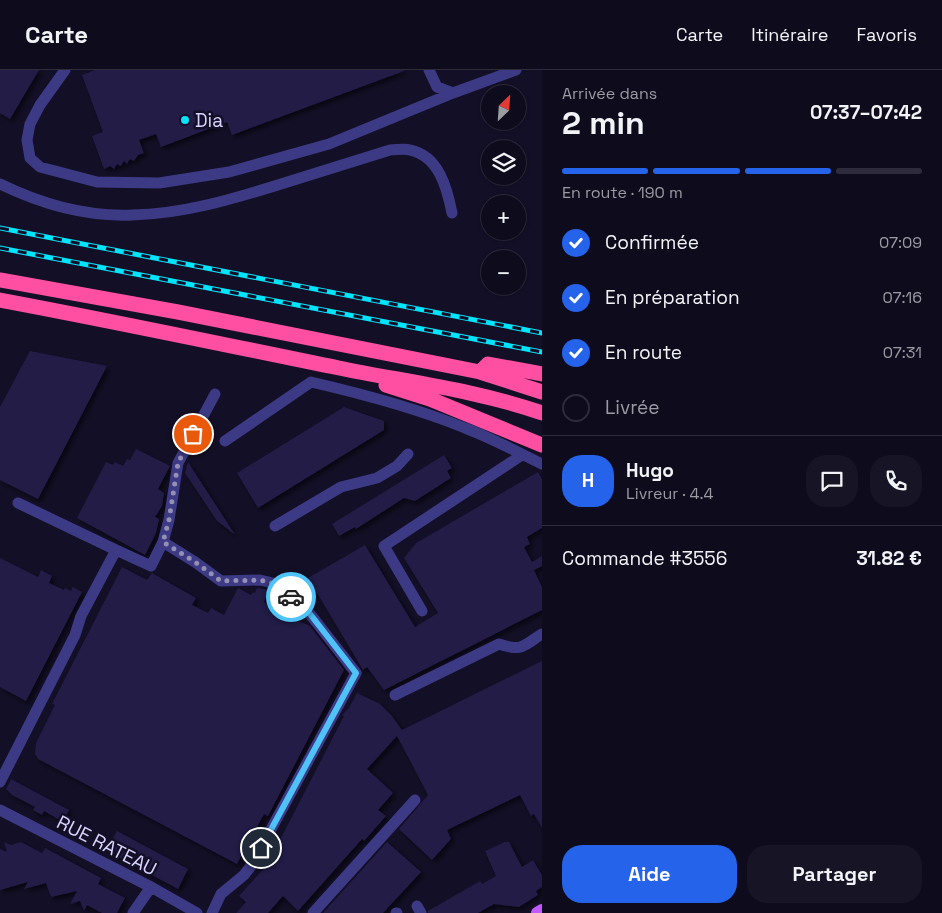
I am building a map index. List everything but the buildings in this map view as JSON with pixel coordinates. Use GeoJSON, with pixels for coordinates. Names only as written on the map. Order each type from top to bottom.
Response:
{"type":"FeatureCollection","features":[{"type":"Feature","properties":{"kind":"highway"},"geometry":{"type":"LineString","coordinates":[[0,269],[13,272],[28,285]]}},
{"type":"Feature","properties":{"kind":"highway"},"geometry":{"type":"LineString","coordinates":[[0,280],[178,312],[480,372],[535,390]]}},
{"type":"Feature","properties":{"kind":"highway"},"geometry":{"type":"LineString","coordinates":[[0,300],[382,377],[471,392],[542,413]]}},
{"type":"Feature","properties":{"kind":"highway"},"geometry":{"type":"LineString","coordinates":[[480,372],[488,364],[542,374]]}},
{"type":"Feature","properties":{"kind":"highway"},"geometry":{"type":"LineString","coordinates":[[382,377],[387,386],[430,399],[542,446]]}},
{"type":"Feature","properties":{"kind":"main road"},"geometry":{"type":"LineString","coordinates":[[537,913],[542,910]]}},
{"type":"Feature","properties":{"kind":"street"},"geometry":{"type":"LineString","coordinates":[[65,70],[30,124],[27,140],[30,158],[40,168],[98,182],[159,183],[229,172],[329,144],[453,93],[516,70]]}},
{"type":"Feature","properties":{"kind":"street"},"geometry":{"type":"LineString","coordinates":[[429,70],[437,87],[453,93]]}},
{"type":"Feature","properties":{"kind":"street"},"geometry":{"type":"LineString","coordinates":[[0,184],[63,207],[101,214],[143,215],[220,203],[390,150],[410,150],[426,156],[438,168],[449,196],[452,213]]}},
{"type":"Feature","properties":{"kind":"street"},"geometry":{"type":"LineString","coordinates":[[225,441],[311,382],[346,390],[434,416],[467,429],[542,464]]}},
{"type":"Feature","properties":{"kind":"street"},"geometry":{"type":"LineString","coordinates":[[18,503],[151,566],[163,542],[169,520],[178,463],[215,394]]}},
{"type":"Feature","properties":{"kind":"street"},"geometry":{"type":"LineString","coordinates":[[275,526],[341,487],[377,478],[397,466],[408,454]]}},
{"type":"Feature","properties":{"kind":"street"},"geometry":{"type":"LineString","coordinates":[[422,611],[384,546],[522,455]]}},
{"type":"Feature","properties":{"kind":"street"},"geometry":{"type":"LineString","coordinates":[[163,542],[221,581],[260,580],[272,583],[310,614],[356,673],[252,866],[221,894],[212,913]]}},
{"type":"Feature","properties":{"kind":"street"},"geometry":{"type":"LineString","coordinates":[[0,782],[76,635],[81,616],[116,550]]}},
{"type":"Feature","properties":{"kind":"street"},"geometry":{"type":"LineString","coordinates":[[395,695],[499,644],[519,649],[542,634]]}},
{"type":"Feature","properties":{"kind":"street"},"geometry":{"type":"LineString","coordinates":[[313,913],[415,800]]}},
{"type":"Feature","properties":{"kind":"street","name":"RUE RATEAU"},"geometry":{"type":"LineString","coordinates":[[0,810],[197,913]]}},
{"type":"Feature","properties":{"kind":"street"},"geometry":{"type":"LineString","coordinates":[[133,913],[151,888]]}},
{"type":"Feature","properties":{"kind":"railway"},"geometry":{"type":"LineString","coordinates":[[0,228],[542,333]]}},
{"type":"Feature","properties":{"kind":"railway"},"geometry":{"type":"LineString","coordinates":[[0,248],[542,352]]}},
{"type":"Feature","properties":{"kind":"way so far"},"geometry":{"type":"LineString","coordinates":[[193,434],[178,463],[169,520],[163,542],[221,581],[260,580],[272,583],[291,597]]}},
{"type":"Feature","properties":{"kind":"place","name":"Dia"},"geometry":{"type":"Point","coordinates":[185,120]}},
{"type":"Feature","properties":{"kind":"route"},"geometry":{"type":"LineString","coordinates":[[261,848],[356,673],[310,614],[291,597]]}}]}
